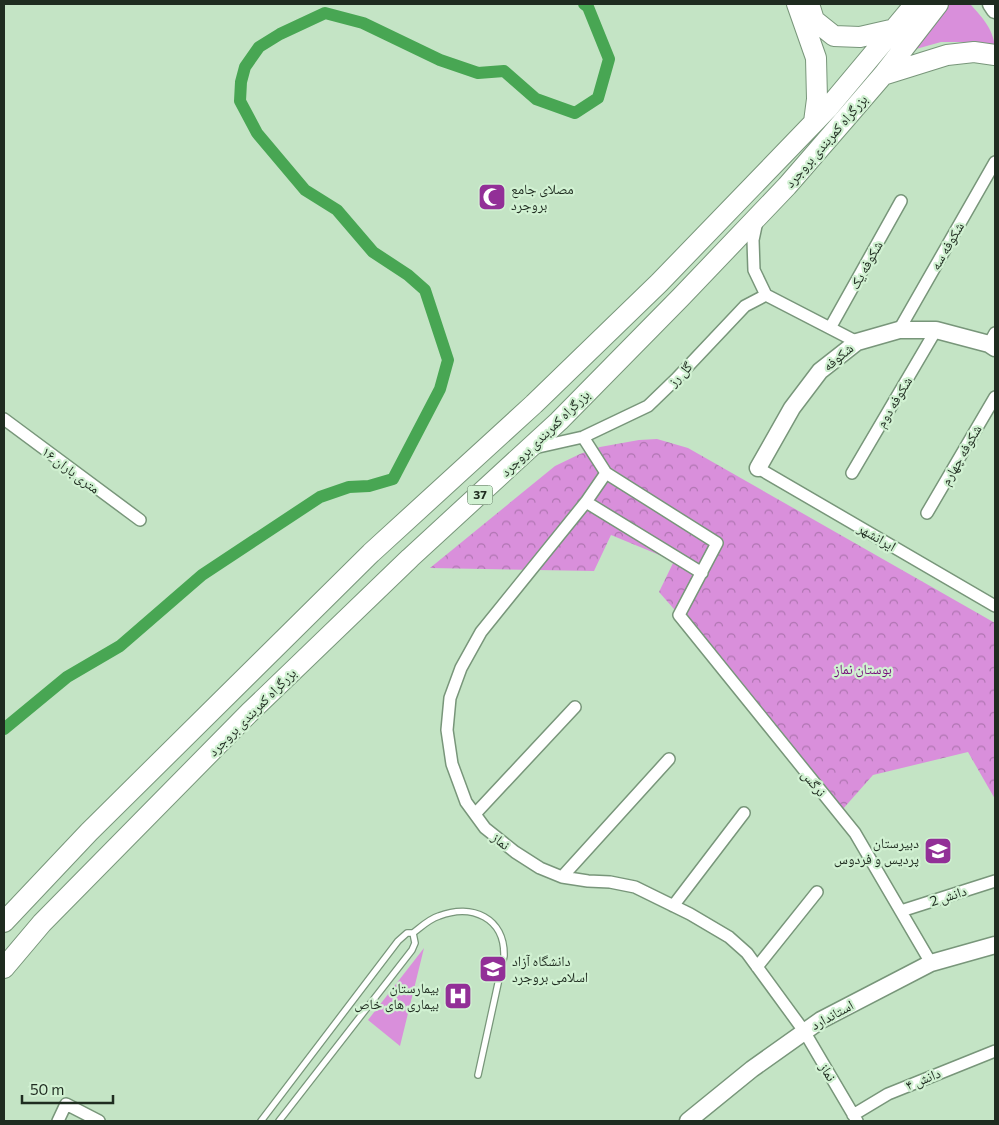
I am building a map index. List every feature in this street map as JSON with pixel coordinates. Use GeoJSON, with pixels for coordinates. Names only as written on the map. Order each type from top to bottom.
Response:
{"type":"FeatureCollection","features":[{"type":"Feature","properties":{"kind":"highway"},"geometry":{"type":"LineString","coordinates":[[797,4],[816,58],[817,99],[814,122]]}},
{"type":"Feature","properties":{"kind":"highway"},"geometry":{"type":"LineString","coordinates":[[810,4],[814,20],[834,36],[860,38],[895,29]]}},
{"type":"Feature","properties":{"kind":"highway","name":"بزرگراه کمربندی بروجرد"},"geometry":{"type":"LineString","coordinates":[[4,922],[89,832],[371,553],[534,404],[659,284],[814,122],[915,4]]}},
{"type":"Feature","properties":{"kind":"highway","name":"بزرگراه کمربندی بروجرد"},"geometry":{"type":"LineString","coordinates":[[4,968],[42,923],[249,713],[410,558],[560,422],[654,325],[793,179],[883,75],[938,4]]}},
{"type":"Feature","properties":{"kind":"highway"},"geometry":{"type":"LineString","coordinates":[[883,75],[947,56],[974,52],[995,54]]}},
{"type":"Feature","properties":{"kind":"street"},"geometry":{"type":"LineString","coordinates":[[990,4],[995,10]]}},
{"type":"Feature","properties":{"kind":"street","name":"شکوفه سه"},"geometry":{"type":"LineString","coordinates":[[899,330],[995,162]]}},
{"type":"Feature","properties":{"kind":"street","name":"شکوفه یک"},"geometry":{"type":"LineString","coordinates":[[830,328],[901,202]]}},
{"type":"Feature","properties":{"kind":"street"},"geometry":{"type":"LineString","coordinates":[[758,217],[754,240],[754,270],[766,295],[857,342]]}},
{"type":"Feature","properties":{"kind":"street","name":"گل رز"},"geometry":{"type":"LineString","coordinates":[[529,450],[583,437],[648,406],[745,306],[766,295]]}},
{"type":"Feature","properties":{"kind":"street","name":"شکوفه"},"geometry":{"type":"LineString","coordinates":[[758,468],[792,408],[820,371],[857,342],[899,330],[936,330],[993,342]]}},
{"type":"Feature","properties":{"kind":"street","name":"شکوفه دوم"},"geometry":{"type":"LineString","coordinates":[[852,473],[936,330]]}},
{"type":"Feature","properties":{"kind":"street","name":"شکوفه چهارم"},"geometry":{"type":"LineString","coordinates":[[927,513],[995,397]]}},
{"type":"Feature","properties":{"kind":"street","name":"۱۶ متری باران"},"geometry":{"type":"LineString","coordinates":[[4,419],[140,520]]}},
{"type":"Feature","properties":{"kind":"street"},"geometry":{"type":"LineString","coordinates":[[583,437],[606,473],[717,543],[702,573],[586,502]]}},
{"type":"Feature","properties":{"kind":"street","name":"ایرانشهر"},"geometry":{"type":"LineString","coordinates":[[758,468],[995,606]]}},
{"type":"Feature","properties":{"kind":"street","name":"نماز"},"geometry":{"type":"LineString","coordinates":[[606,473],[586,502],[482,632],[461,668],[450,698],[447,730],[452,764],[466,802],[485,828],[514,852],[540,868],[562,877],[610,882],[635,887],[729,937],[747,952],[804,1031],[855,1118]]}},
{"type":"Feature","properties":{"kind":"street","name":"نرگس"},"geometry":{"type":"LineString","coordinates":[[702,573],[679,615],[855,833],[931,963]]}},
{"type":"Feature","properties":{"kind":"street"},"geometry":{"type":"LineString","coordinates":[[475,814],[575,707]]}},
{"type":"Feature","properties":{"kind":"street"},"geometry":{"type":"LineString","coordinates":[[562,877],[670,759]]}},
{"type":"Feature","properties":{"kind":"street"},"geometry":{"type":"LineString","coordinates":[[673,906],[744,813]]}},
{"type":"Feature","properties":{"kind":"street","name":"دانش 2"},"geometry":{"type":"LineString","coordinates":[[901,911],[995,881]]}},
{"type":"Feature","properties":{"kind":"street"},"geometry":{"type":"LineString","coordinates":[[757,967],[817,892]]}},
{"type":"Feature","properties":{"kind":"street","name":"استاندارد"},"geometry":{"type":"LineString","coordinates":[[688,1121],[752,1069],[821,1020],[931,963],[995,945]]}},
{"type":"Feature","properties":{"kind":"street","name":"دانش ۴"},"geometry":{"type":"LineString","coordinates":[[855,1118],[888,1094],[995,1051]]}},
{"type":"Feature","properties":{"kind":"street"},"geometry":{"type":"LineString","coordinates":[[58,1121],[66,1104],[99,1121]]}},
{"type":"Feature","properties":{"kind":"lane"},"geometry":{"type":"LineString","coordinates":[[261,1121],[398,941],[407,933],[413,933],[440,915],[467,912],[484,916],[494,923],[504,941],[504,956],[478,1074]]}},
{"type":"Feature","properties":{"kind":"lane"},"geometry":{"type":"LineString","coordinates":[[279,1121],[412,950],[415,944],[413,933]]}},
{"type":"Feature","properties":{"kind":"green space"},"geometry":{"type":"Polygon","coordinates":[[[948,4],[970,4],[991,31],[995,51],[962,42],[941,42],[916,49],[948,4]]]}},
{"type":"Feature","properties":{"kind":"green space","name":"بوستان نماز"},"geometry":{"type":"Polygon","coordinates":[[[657,439],[688,448],[995,623],[995,799],[968,752],[873,775],[842,810],[659,592],[674,561],[611,535],[594,571],[430,568],[555,466],[600,447],[639,440],[657,439]]]}},
{"type":"Feature","properties":{"kind":"green space"},"geometry":{"type":"Polygon","coordinates":[[[424,948],[400,1046],[368,1020],[424,948]]]}},
{"type":"Feature","properties":{"kind":"waterway"},"geometry":{"type":"LineString","coordinates":[[4,729],[67,677],[120,646],[202,575],[320,497],[349,487],[369,486],[393,479],[440,389],[448,360],[425,290],[408,275],[373,252],[337,210],[305,190],[257,133],[240,101],[241,82],[245,67],[259,47],[280,34],[325,13],[363,23],[440,60],[478,73],[504,71],[536,99],[575,113],[598,98],[609,59],[588,7],[584,4]]}},
{"type":"Feature","properties":{"kind":"place","name":"مصلای جامع بروجرد"},"geometry":{"type":"Point","coordinates":[492,197]}},
{"type":"Feature","properties":{"kind":"place","name":"دبیرستان پردیس و فردوس"},"geometry":{"type":"Point","coordinates":[938,851]}},
{"type":"Feature","properties":{"kind":"place","name":"دانشگاه آزاد اسلامی بروجرد"},"geometry":{"type":"Point","coordinates":[493,969]}},
{"type":"Feature","properties":{"kind":"place","name":"بیمارستان بیماری های خاص"},"geometry":{"type":"Point","coordinates":[458,996]}}]}
